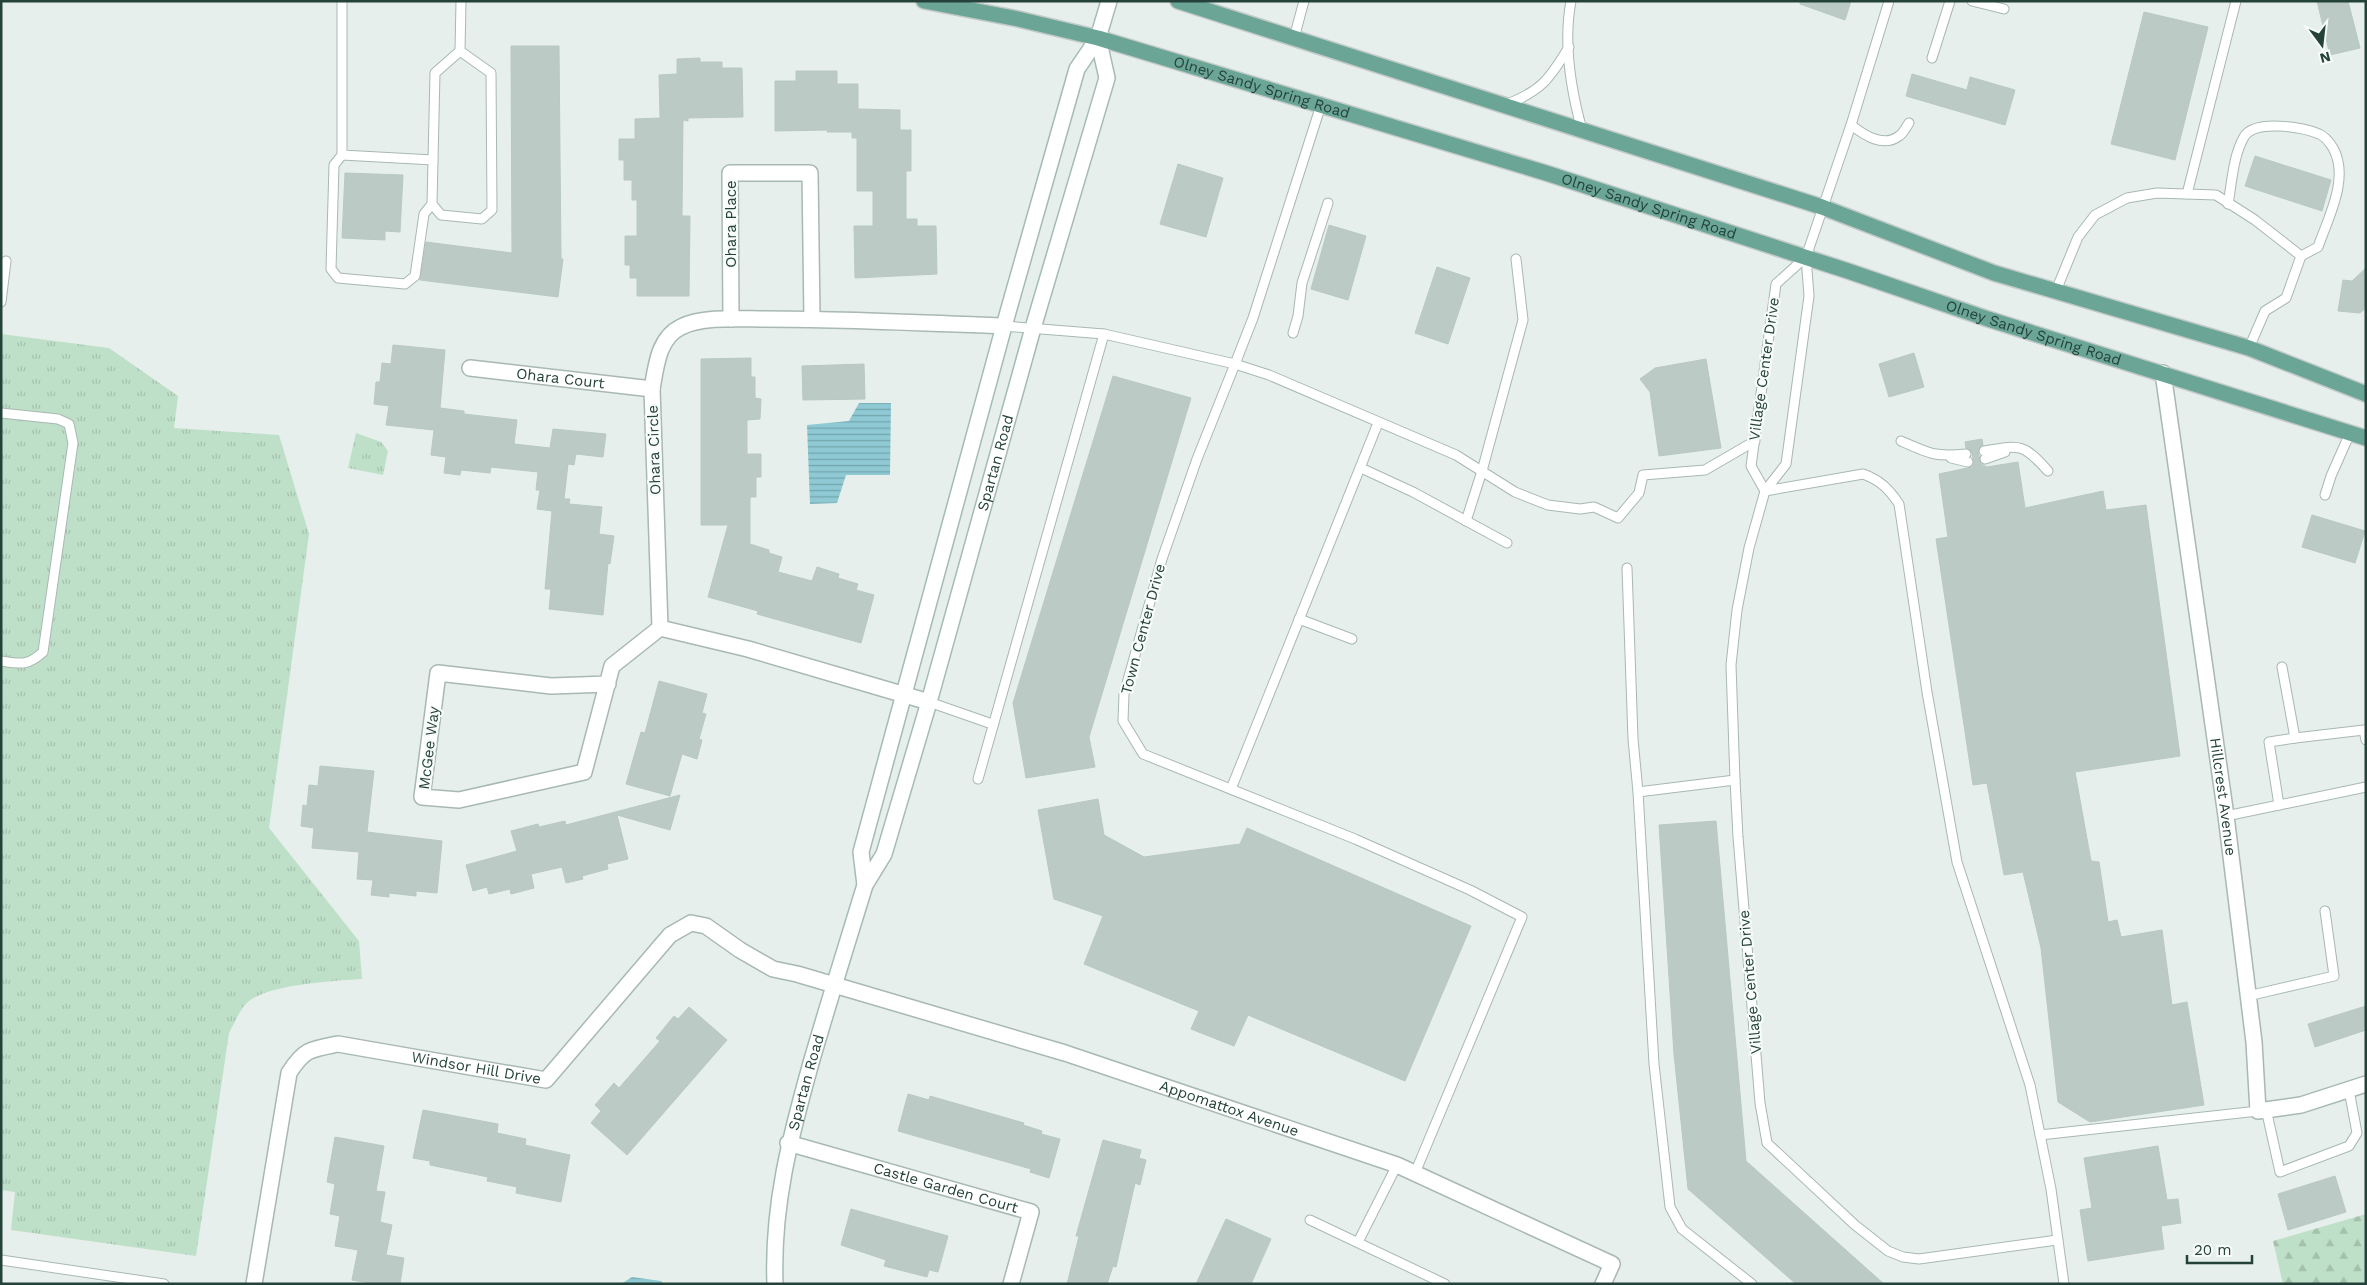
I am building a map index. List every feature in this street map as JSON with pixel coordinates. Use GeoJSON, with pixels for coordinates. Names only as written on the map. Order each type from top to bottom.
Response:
{"type":"FeatureCollection","features":[{"type":"Feature","properties":{"kind":"main road","name":"Olney Sandy Spring Road"},"geometry":{"type":"LineString","coordinates":[[924,1],[1018,19],[1098,38],[1546,173],[1806,257],[1988,319],[2366,438]]}},
{"type":"Feature","properties":{"kind":"main road"},"geometry":{"type":"LineString","coordinates":[[1178,1],[1822,207],[1994,273],[2054,293],[2249,348],[2366,394]]}},
{"type":"Feature","properties":{"kind":"street","name":"Spartan Road"},"geometry":{"type":"LineString","coordinates":[[865,885],[861,852],[905,696],[1004,326],[1077,68],[1098,38],[1109,1]]}},
{"type":"Feature","properties":{"kind":"street","name":"Spartan Road"},"geometry":{"type":"LineString","coordinates":[[775,1284],[774,1258],[778,1212],[788,1143],[865,885],[884,854],[929,702],[1033,328],[1107,78],[1098,38]]}},
{"type":"Feature","properties":{"kind":"street","name":"Ohara Place"},"geometry":{"type":"LineString","coordinates":[[731,319],[730,173],[810,173],[812,319]]}},
{"type":"Feature","properties":{"kind":"street","name":"Ohara Circle"},"geometry":{"type":"LineString","coordinates":[[660,628],[652,389],[659,352],[668,336],[682,326],[731,319],[812,319],[1004,326]]}},
{"type":"Feature","properties":{"kind":"street","name":"Ohara Court"},"geometry":{"type":"LineString","coordinates":[[470,368],[652,389]]}},
{"type":"Feature","properties":{"kind":"street","name":"Hillcrest Avenue"},"geometry":{"type":"LineString","coordinates":[[2163,373],[2226,816],[2262,1110]]}},
{"type":"Feature","properties":{"kind":"street"},"geometry":{"type":"LineString","coordinates":[[660,628],[748,648],[929,702]]}},
{"type":"Feature","properties":{"kind":"street","name":"McGee Way"},"geometry":{"type":"LineString","coordinates":[[608,684],[551,686],[438,673],[422,797],[459,800],[584,772],[608,684],[612,666],[660,628]]}},
{"type":"Feature","properties":{"kind":"street","name":"Windsor Hill Drive"},"geometry":{"type":"LineString","coordinates":[[254,1284],[289,1073],[299,1056],[314,1048],[338,1044],[546,1080],[670,935],[691,924],[706,926],[740,950],[773,969],[834,986]]}},
{"type":"Feature","properties":{"kind":"street","name":"Appomattox Avenue"},"geometry":{"type":"LineString","coordinates":[[834,986],[1065,1053],[1397,1165],[1612,1264],[1603,1284]]}},
{"type":"Feature","properties":{"kind":"street"},"geometry":{"type":"LineString","coordinates":[[2262,1110],[2301,1105],[2366,1084]]}},
{"type":"Feature","properties":{"kind":"street","name":"Castle Garden Court"},"geometry":{"type":"LineString","coordinates":[[788,1143],[1031,1212],[1011,1284]]}},
{"type":"Feature","properties":{"kind":"lane"},"geometry":{"type":"LineString","coordinates":[[342,1],[342,155],[334,165],[331,269],[338,278],[405,284],[416,276],[424,214],[432,204],[435,73],[460,51],[461,1]]}},
{"type":"Feature","properties":{"kind":"lane"},"geometry":{"type":"LineString","coordinates":[[1294,38],[1304,1]]}},
{"type":"Feature","properties":{"kind":"lane"},"geometry":{"type":"LineString","coordinates":[[1571,1],[1569,47],[1573,97],[1582,130]]}},
{"type":"Feature","properties":{"kind":"lane","name":"Village Center Drive"},"geometry":{"type":"LineString","coordinates":[[1889,1],[1851,125],[1806,257],[1809,296],[1786,464],[1764,491],[1749,548],[1739,601],[1731,666],[1738,837],[1760,1103],[1767,1143],[1855,1225],[1888,1250],[1903,1257],[1919,1259],[2057,1240]]}},
{"type":"Feature","properties":{"kind":"lane"},"geometry":{"type":"LineString","coordinates":[[1932,58],[1950,1]]}},
{"type":"Feature","properties":{"kind":"lane"},"geometry":{"type":"LineString","coordinates":[[1972,1],[2004,9]]}},
{"type":"Feature","properties":{"kind":"lane"},"geometry":{"type":"LineString","coordinates":[[2187,194],[2236,1]]}},
{"type":"Feature","properties":{"kind":"lane"},"geometry":{"type":"LineString","coordinates":[[1505,105],[1530,95],[1551,77],[1569,47]]}},
{"type":"Feature","properties":{"kind":"lane"},"geometry":{"type":"LineString","coordinates":[[432,204],[441,215],[482,219],[492,210],[491,73],[460,51]]}},
{"type":"Feature","properties":{"kind":"lane","name":"Town Center Drive"},"geometry":{"type":"LineString","coordinates":[[1321,105],[1253,318],[1197,459],[1162,560],[1126,685],[1123,721],[1143,754],[1412,864],[1470,890],[1522,917],[1415,1173]]}},
{"type":"Feature","properties":{"kind":"lane"},"geometry":{"type":"LineString","coordinates":[[1851,125],[1866,136],[1882,141],[1899,137],[1909,123]]}},
{"type":"Feature","properties":{"kind":"lane"},"geometry":{"type":"LineString","coordinates":[[2228,204],[2237,156],[2244,135],[2254,129],[2277,125],[2306,129],[2322,135],[2333,148],[2338,167],[2337,194],[2318,247],[2301,256],[2286,298],[2265,311],[2249,348]]}},
{"type":"Feature","properties":{"kind":"lane"},"geometry":{"type":"LineString","coordinates":[[342,155],[433,160]]}},
{"type":"Feature","properties":{"kind":"lane"},"geometry":{"type":"LineString","coordinates":[[2054,293],[2078,237],[2096,215],[2126,198],[2158,193],[2216,195],[2301,256]]}},
{"type":"Feature","properties":{"kind":"lane"},"geometry":{"type":"LineString","coordinates":[[1293,333],[1298,316],[1302,283],[1328,203]]}},
{"type":"Feature","properties":{"kind":"lane","name":"Village Center Drive"},"geometry":{"type":"LineString","coordinates":[[1764,491],[1751,466],[1776,284],[1806,257]]}},
{"type":"Feature","properties":{"kind":"lane"},"geometry":{"type":"LineString","coordinates":[[1466,521],[1482,471],[1523,320],[1516,259]]}},
{"type":"Feature","properties":{"kind":"lane"},"geometry":{"type":"LineString","coordinates":[[1,302],[6,262]]}},
{"type":"Feature","properties":{"kind":"lane"},"geometry":{"type":"LineString","coordinates":[[1004,326],[1104,334],[1235,364],[1269,375],[1456,455],[1515,492],[1548,504],[1580,508],[1594,507],[1618,518],[1639,493],[1642,475],[1705,470],[1755,442]]}},
{"type":"Feature","properties":{"kind":"lane"},"geometry":{"type":"LineString","coordinates":[[978,779],[992,724],[1104,334]]}},
{"type":"Feature","properties":{"kind":"lane"},"geometry":{"type":"LineString","coordinates":[[1,413],[58,419],[69,424],[73,443],[43,652],[32,662],[20,664],[1,661]]}},
{"type":"Feature","properties":{"kind":"lane"},"geometry":{"type":"LineString","coordinates":[[1231,789],[1378,423]]}},
{"type":"Feature","properties":{"kind":"lane"},"geometry":{"type":"LineString","coordinates":[[2325,495],[2330,476],[2350,433]]}},
{"type":"Feature","properties":{"kind":"lane"},"geometry":{"type":"LineString","coordinates":[[1901,441],[1929,454],[1967,458]]}},
{"type":"Feature","properties":{"kind":"lane"},"geometry":{"type":"LineString","coordinates":[[1985,455],[2020,447],[2032,452],[2048,471]]}},
{"type":"Feature","properties":{"kind":"lane"},"geometry":{"type":"LineString","coordinates":[[1361,468],[1507,543]]}},
{"type":"Feature","properties":{"kind":"lane"},"geometry":{"type":"LineString","coordinates":[[1764,491],[1863,474],[1878,480],[1892,493],[1899,504],[1931,719],[1957,862],[2030,1085],[2051,1189],[2064,1284]]}},
{"type":"Feature","properties":{"kind":"lane"},"geometry":{"type":"LineString","coordinates":[[1627,568],[1633,739],[1638,792],[1654,1064],[1670,1207],[1682,1229],[1752,1284]]}},
{"type":"Feature","properties":{"kind":"lane"},"geometry":{"type":"LineString","coordinates":[[1299,619],[1352,639]]}},
{"type":"Feature","properties":{"kind":"lane"},"geometry":{"type":"LineString","coordinates":[[2282,667],[2295,738]]}},
{"type":"Feature","properties":{"kind":"lane"},"geometry":{"type":"LineString","coordinates":[[929,702],[992,724]]}},
{"type":"Feature","properties":{"kind":"lane"},"geometry":{"type":"LineString","coordinates":[[2279,805],[2269,742],[2364,730],[2366,740]]}},
{"type":"Feature","properties":{"kind":"lane"},"geometry":{"type":"LineString","coordinates":[[1638,792],[1735,780]]}},
{"type":"Feature","properties":{"kind":"lane"},"geometry":{"type":"LineString","coordinates":[[2226,816],[2366,786]]}},
{"type":"Feature","properties":{"kind":"lane"},"geometry":{"type":"LineString","coordinates":[[2248,996],[2334,976],[2326,911]]}},
{"type":"Feature","properties":{"kind":"lane"},"geometry":{"type":"LineString","coordinates":[[2040,1134],[2262,1110],[2280,1172],[2349,1146],[2357,1132],[2349,1090]]}},
{"type":"Feature","properties":{"kind":"lane"},"geometry":{"type":"LineString","coordinates":[[1358,1242],[1397,1165]]}},
{"type":"Feature","properties":{"kind":"lane"},"geometry":{"type":"LineString","coordinates":[[1310,1220],[1444,1284]]}},
{"type":"Feature","properties":{"kind":"lane"},"geometry":{"type":"LineString","coordinates":[[1,1260],[164,1284]]}},
{"type":"Feature","properties":{"kind":"green space"},"geometry":{"type":"Polygon","coordinates":[[[1,334],[109,348],[178,396],[174,428],[279,435],[309,534],[269,828],[359,941],[362,979],[281,988],[253,999],[240,1012],[229,1033],[196,1256],[11,1230],[15,1192],[1,1190],[1,334]]]}},
{"type":"Feature","properties":{"kind":"green space"},"geometry":{"type":"Polygon","coordinates":[[[356,433],[381,442],[388,451],[383,475],[348,468],[356,433]]]}},
{"type":"Feature","properties":{"kind":"green space"},"geometry":{"type":"Polygon","coordinates":[[[2366,1214],[2366,1284],[2283,1284],[2273,1241],[2366,1214]]]}},
{"type":"Feature","properties":{"kind":"water"},"geometry":{"type":"Polygon","coordinates":[[[859,403],[891,403],[890,475],[846,475],[837,503],[810,504],[807,425],[849,421],[859,403]]]}},
{"type":"Feature","properties":{"kind":"water"},"geometry":{"type":"Polygon","coordinates":[[[632,1277],[661,1281],[664,1284],[621,1284],[632,1277]]]}},
{"type":"Feature","properties":{"kind":"building"},"geometry":{"type":"Polygon","coordinates":[[[1800,1],[1851,1],[1845,20],[1800,4],[1800,1]]]}},
{"type":"Feature","properties":{"kind":"building"},"geometry":{"type":"Polygon","coordinates":[[[2317,1],[2348,1],[2360,48],[2330,55],[2317,1]]]}},
{"type":"Feature","properties":{"kind":"building"},"geometry":{"type":"Polygon","coordinates":[[[2144,12],[2208,27],[2175,160],[2111,144],[2144,12]]]}},
{"type":"Feature","properties":{"kind":"building"},"geometry":{"type":"Polygon","coordinates":[[[511,46],[559,46],[561,259],[563,259],[558,297],[420,280],[426,242],[512,253],[511,46]]]}},
{"type":"Feature","properties":{"kind":"building"},"geometry":{"type":"Polygon","coordinates":[[[700,58],[700,62],[722,62],[722,68],[742,68],[743,117],[688,118],[688,121],[683,120],[682,216],[690,216],[689,296],[637,296],[637,278],[630,278],[630,265],[625,265],[625,236],[637,236],[637,200],[632,200],[632,180],[624,180],[624,160],[619,160],[619,139],[635,139],[635,119],[660,118],[659,75],[677,74],[677,59],[700,58]]]}},
{"type":"Feature","properties":{"kind":"building"},"geometry":{"type":"Polygon","coordinates":[[[796,71],[837,71],[837,84],[858,84],[858,109],[900,110],[900,130],[911,130],[911,171],[906,171],[906,219],[917,219],[917,226],[936,226],[937,274],[855,278],[854,226],[873,226],[873,191],[857,191],[857,138],[852,138],[852,132],[827,132],[828,130],[775,131],[775,81],[796,81],[796,71]]]}},
{"type":"Feature","properties":{"kind":"building"},"geometry":{"type":"Polygon","coordinates":[[[1912,74],[1967,90],[1970,77],[2015,90],[2005,125],[1906,96],[1912,74]]]}},
{"type":"Feature","properties":{"kind":"building"},"geometry":{"type":"Polygon","coordinates":[[[2255,156],[2331,180],[2322,211],[2245,186],[2255,156]]]}},
{"type":"Feature","properties":{"kind":"building"},"geometry":{"type":"Polygon","coordinates":[[[1178,164],[1223,178],[1206,237],[1160,224],[1178,164]]]}},
{"type":"Feature","properties":{"kind":"building"},"geometry":{"type":"Polygon","coordinates":[[[345,173],[403,175],[400,232],[385,231],[385,240],[342,238],[345,173]]]}},
{"type":"Feature","properties":{"kind":"building"},"geometry":{"type":"Polygon","coordinates":[[[1329,225],[1366,236],[1348,300],[1311,289],[1329,225]]]}},
{"type":"Feature","properties":{"kind":"building"},"geometry":{"type":"Polygon","coordinates":[[[1437,267],[1470,278],[1448,344],[1415,333],[1437,267]]]}},
{"type":"Feature","properties":{"kind":"building"},"geometry":{"type":"Polygon","coordinates":[[[2366,268],[2366,308],[2360,313],[2338,311],[2343,280],[2352,281],[2366,268]]]}},
{"type":"Feature","properties":{"kind":"building"},"geometry":{"type":"Polygon","coordinates":[[[393,345],[445,350],[440,408],[464,411],[464,414],[517,420],[514,444],[550,448],[553,429],[606,434],[603,457],[576,454],[574,465],[568,464],[564,499],[570,499],[569,504],[602,507],[599,534],[614,536],[610,564],[608,563],[603,615],[549,609],[551,589],[545,589],[552,511],[537,509],[540,490],[536,490],[538,472],[491,467],[490,473],[461,470],[460,475],[444,473],[446,457],[431,455],[434,430],[386,425],[389,406],[374,404],[376,382],[380,382],[382,363],[391,364],[393,345]]]}},
{"type":"Feature","properties":{"kind":"building"},"geometry":{"type":"Polygon","coordinates":[[[1914,353],[1924,387],[1889,397],[1879,364],[1914,353]]]}},
{"type":"Feature","properties":{"kind":"building"},"geometry":{"type":"Polygon","coordinates":[[[751,358],[751,377],[755,377],[755,398],[761,399],[760,419],[747,420],[747,454],[761,454],[761,477],[756,477],[756,497],[750,497],[750,544],[769,550],[769,553],[782,557],[778,572],[812,581],[817,567],[839,574],[838,578],[858,584],[856,590],[874,595],[861,643],[757,614],[758,611],[708,597],[728,525],[701,525],[701,359],[751,358]]]}},
{"type":"Feature","properties":{"kind":"building"},"geometry":{"type":"Polygon","coordinates":[[[1706,359],[1721,448],[1659,456],[1650,392],[1640,379],[1655,368],[1706,359]]]}},
{"type":"Feature","properties":{"kind":"building"},"geometry":{"type":"Polygon","coordinates":[[[864,364],[865,399],[803,400],[802,366],[864,364]]]}},
{"type":"Feature","properties":{"kind":"building"},"geometry":{"type":"Polygon","coordinates":[[[1113,376],[1191,398],[1089,737],[1095,767],[1026,778],[1013,703],[1113,376]]]}},
{"type":"Feature","properties":{"kind":"building"},"geometry":{"type":"Polygon","coordinates":[[[1982,439],[1983,445],[1978,452],[1981,464],[1987,467],[2018,462],[2025,508],[2103,491],[2106,510],[2146,505],[2180,756],[2075,772],[2091,861],[2099,862],[2108,922],[2117,920],[2121,937],[2162,930],[2172,1005],[2187,1002],[2204,1105],[2090,1122],[2058,1102],[2041,948],[2023,872],[2004,875],[1987,783],[1973,785],[1936,539],[1948,537],[1939,474],[1972,467],[1974,463],[1972,453],[1966,448],[1965,442],[1982,439]]]}},
{"type":"Feature","properties":{"kind":"building"},"geometry":{"type":"Polygon","coordinates":[[[2312,515],[2365,531],[2355,563],[2302,547],[2312,515]]]}},
{"type":"Feature","properties":{"kind":"building"},"geometry":{"type":"Polygon","coordinates":[[[659,681],[707,694],[702,713],[706,714],[699,739],[702,740],[697,759],[682,754],[670,796],[626,784],[641,732],[645,733],[659,681]]]}},
{"type":"Feature","properties":{"kind":"building"},"geometry":{"type":"Polygon","coordinates":[[[320,766],[374,771],[367,832],[442,841],[437,893],[416,891],[416,896],[389,893],[389,897],[371,895],[373,880],[357,879],[359,852],[312,848],[314,828],[301,826],[303,805],[307,806],[309,785],[318,786],[320,766]]]}},
{"type":"Feature","properties":{"kind":"building"},"geometry":{"type":"Polygon","coordinates":[[[680,795],[670,830],[617,815],[628,859],[607,864],[608,869],[582,876],[583,879],[566,883],[562,867],[531,874],[534,888],[511,894],[510,889],[489,894],[487,887],[473,891],[466,865],[517,851],[511,831],[538,824],[539,827],[565,821],[566,825],[680,795]]]}},
{"type":"Feature","properties":{"kind":"building"},"geometry":{"type":"Polygon","coordinates":[[[1098,799],[1104,835],[1144,857],[1240,844],[1247,828],[1471,926],[1405,1081],[1248,1015],[1234,1046],[1191,1029],[1199,1011],[1084,964],[1103,916],[1054,899],[1038,810],[1098,799]]]}},
{"type":"Feature","properties":{"kind":"building"},"geometry":{"type":"Polygon","coordinates":[[[1716,821],[1746,1161],[1884,1284],[1796,1284],[1688,1189],[1674,1054],[1659,825],[1716,821]]]}},
{"type":"Feature","properties":{"kind":"building"},"geometry":{"type":"Polygon","coordinates":[[[2366,1006],[2366,1030],[2315,1047],[2308,1024],[2366,1006]]]}},
{"type":"Feature","properties":{"kind":"building"},"geometry":{"type":"Polygon","coordinates":[[[689,1007],[727,1040],[627,1155],[591,1123],[601,1111],[595,1105],[614,1083],[619,1088],[660,1041],[656,1038],[674,1016],[678,1019],[689,1007]]]}},
{"type":"Feature","properties":{"kind":"building"},"geometry":{"type":"Polygon","coordinates":[[[908,1094],[929,1100],[930,1096],[1024,1123],[1023,1125],[1042,1131],[1041,1134],[1060,1139],[1049,1178],[1030,1172],[1031,1169],[898,1131],[908,1094]]]}},
{"type":"Feature","properties":{"kind":"building"},"geometry":{"type":"Polygon","coordinates":[[[423,1110],[498,1124],[497,1133],[526,1139],[525,1145],[570,1155],[561,1202],[516,1193],[517,1187],[487,1181],[488,1177],[430,1165],[430,1161],[413,1158],[423,1110]]]}},
{"type":"Feature","properties":{"kind":"building"},"geometry":{"type":"Polygon","coordinates":[[[335,1137],[384,1146],[376,1191],[385,1192],[380,1222],[392,1225],[386,1255],[404,1258],[400,1284],[376,1284],[352,1280],[358,1250],[335,1246],[340,1216],[330,1214],[335,1184],[327,1182],[335,1137]]]}},
{"type":"Feature","properties":{"kind":"building"},"geometry":{"type":"Polygon","coordinates":[[[1103,1140],[1141,1150],[1139,1158],[1146,1160],[1140,1185],[1135,1183],[1116,1267],[1113,1266],[1107,1284],[1067,1284],[1079,1236],[1076,1236],[1103,1140]]]}},
{"type":"Feature","properties":{"kind":"building"},"geometry":{"type":"Polygon","coordinates":[[[2158,1146],[2167,1200],[2178,1199],[2181,1223],[2161,1226],[2164,1249],[2088,1261],[2080,1210],[2092,1208],[2084,1158],[2158,1146]]]}},
{"type":"Feature","properties":{"kind":"building"},"geometry":{"type":"Polygon","coordinates":[[[2335,1176],[2346,1212],[2288,1230],[2278,1194],[2335,1176]]]}},
{"type":"Feature","properties":{"kind":"building"},"geometry":{"type":"Polygon","coordinates":[[[851,1209],[948,1236],[938,1272],[929,1270],[927,1277],[884,1266],[886,1260],[841,1245],[851,1209]]]}},
{"type":"Feature","properties":{"kind":"building"},"geometry":{"type":"Polygon","coordinates":[[[1226,1219],[1271,1239],[1251,1284],[1196,1284],[1226,1219]]]}}]}
